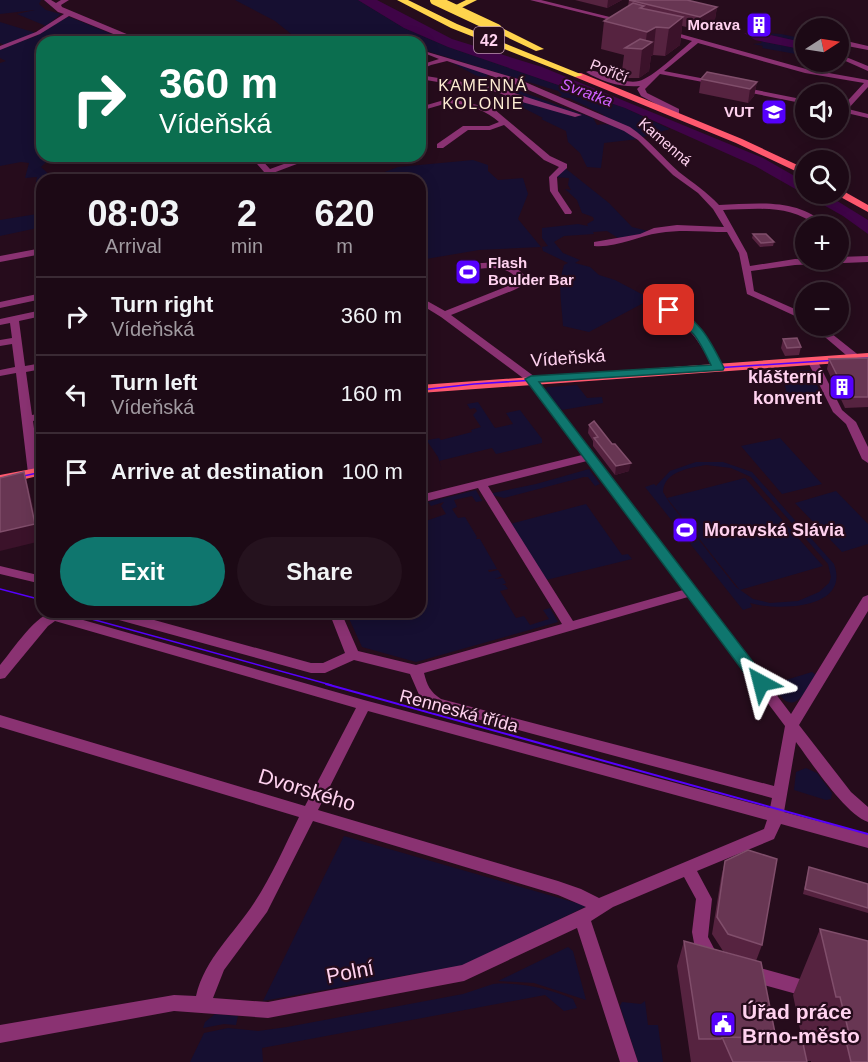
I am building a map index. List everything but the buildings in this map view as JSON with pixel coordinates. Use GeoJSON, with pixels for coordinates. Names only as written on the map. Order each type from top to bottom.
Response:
{"type":"FeatureCollection","features":[{"type":"Feature","properties":{"kind":"highway","name":"42"},"geometry":{"type":"LineString","coordinates":[[403,0],[457,14],[520,52]]}},
{"type":"Feature","properties":{"kind":"highway","name":"Poříčí"},"geometry":{"type":"LineString","coordinates":[[403,0],[442,21],[578,75]]}},
{"type":"Feature","properties":{"kind":"highway","name":"42"},"geometry":{"type":"LineString","coordinates":[[413,0],[432,4],[457,14],[499,38],[563,60]]}},
{"type":"Feature","properties":{"kind":"highway"},"geometry":{"type":"LineString","coordinates":[[457,14],[471,1]]}},
{"type":"Feature","properties":{"kind":"highway","name":"Poříčí"},"geometry":{"type":"LineString","coordinates":[[432,4],[497,29],[589,72]]}},
{"type":"Feature","properties":{"kind":"main road","name":"Poříčí"},"geometry":{"type":"LineString","coordinates":[[589,72],[795,163]]}},
{"type":"Feature","properties":{"kind":"main road","name":"Poříčí"},"geometry":{"type":"LineString","coordinates":[[578,75],[739,141],[795,168]]}},
{"type":"Feature","properties":{"kind":"main road"},"geometry":{"type":"LineString","coordinates":[[849,192],[868,203]]}},
{"type":"Feature","properties":{"kind":"main road"},"geometry":{"type":"LineString","coordinates":[[849,198],[868,209]]}},
{"type":"Feature","properties":{"kind":"main road","name":"Vídeňská"},"geometry":{"type":"LineString","coordinates":[[426,388],[862,358]]}},
{"type":"Feature","properties":{"kind":"main road"},"geometry":{"type":"LineString","coordinates":[[0,480],[36,472]]}},
{"type":"Feature","properties":{"kind":"street"},"geometry":{"type":"LineString","coordinates":[[47,0],[64,12],[126,36]]}},
{"type":"Feature","properties":{"kind":"street"},"geometry":{"type":"LineString","coordinates":[[64,12],[58,4],[66,0]]}},
{"type":"Feature","properties":{"kind":"street"},"geometry":{"type":"LineString","coordinates":[[533,0],[635,24]]}},
{"type":"Feature","properties":{"kind":"street"},"geometry":{"type":"LineString","coordinates":[[0,48],[38,33],[64,12]]}},
{"type":"Feature","properties":{"kind":"street"},"geometry":{"type":"LineString","coordinates":[[654,29],[817,74],[868,83]]}},
{"type":"Feature","properties":{"kind":"street","name":"Poříčí"},"geometry":{"type":"LineString","coordinates":[[676,111],[644,94],[641,89],[647,81],[699,40]]}},
{"type":"Feature","properties":{"kind":"street"},"geometry":{"type":"LineString","coordinates":[[868,48],[842,42],[839,45],[839,51],[849,62],[868,69]]}},
{"type":"Feature","properties":{"kind":"street","name":"Kamenná"},"geometry":{"type":"LineString","coordinates":[[426,52],[515,81],[604,119],[641,138],[676,173],[701,191],[717,208],[743,253],[750,292],[795,313]]}},
{"type":"Feature","properties":{"kind":"street"},"geometry":{"type":"LineString","coordinates":[[426,65],[449,59]]}},
{"type":"Feature","properties":{"kind":"street","name":"Poříčí"},"geometry":{"type":"LineString","coordinates":[[589,72],[624,85],[636,85],[647,81]]}},
{"type":"Feature","properties":{"kind":"street"},"geometry":{"type":"LineString","coordinates":[[658,72],[795,100]]}},
{"type":"Feature","properties":{"kind":"street"},"geometry":{"type":"LineString","coordinates":[[426,78],[499,90],[518,98],[587,118],[604,119]]}},
{"type":"Feature","properties":{"kind":"street"},"geometry":{"type":"LineString","coordinates":[[849,102],[868,83]]}},
{"type":"Feature","properties":{"kind":"street"},"geometry":{"type":"LineString","coordinates":[[426,107],[444,102],[456,102],[491,111],[513,132],[547,158],[564,166],[553,177],[554,191],[568,212]]}},
{"type":"Feature","properties":{"kind":"street"},"geometry":{"type":"LineString","coordinates":[[849,112],[868,116]]}},
{"type":"Feature","properties":{"kind":"street"},"geometry":{"type":"LineString","coordinates":[[440,147],[466,128],[490,128],[503,123]]}},
{"type":"Feature","properties":{"kind":"street"},"geometry":{"type":"LineString","coordinates":[[259,162],[268,172],[297,162]]}},
{"type":"Feature","properties":{"kind":"street"},"geometry":{"type":"LineString","coordinates":[[717,208],[790,209],[810,216]]}},
{"type":"Feature","properties":{"kind":"street"},"geometry":{"type":"LineString","coordinates":[[597,244],[677,228],[730,230]]}},
{"type":"Feature","properties":{"kind":"street"},"geometry":{"type":"LineString","coordinates":[[0,259],[36,252]]}},
{"type":"Feature","properties":{"kind":"street"},"geometry":{"type":"LineString","coordinates":[[745,269],[795,262],[868,259]]}},
{"type":"Feature","properties":{"kind":"street"},"geometry":{"type":"LineString","coordinates":[[444,315],[511,288],[517,285],[521,278],[515,271],[502,267],[468,267]]}},
{"type":"Feature","properties":{"kind":"street"},"geometry":{"type":"LineString","coordinates":[[0,305],[36,297]]}},
{"type":"Feature","properties":{"kind":"street"},"geometry":{"type":"LineString","coordinates":[[426,304],[531,379],[846,796],[868,816]]}},
{"type":"Feature","properties":{"kind":"street"},"geometry":{"type":"LineString","coordinates":[[669,310],[691,324],[703,336],[719,368]]}},
{"type":"Feature","properties":{"kind":"street"},"geometry":{"type":"LineString","coordinates":[[0,322],[36,314]]}},
{"type":"Feature","properties":{"kind":"street"},"geometry":{"type":"LineString","coordinates":[[14,319],[27,419],[36,462]]}},
{"type":"Feature","properties":{"kind":"street"},"geometry":{"type":"LineString","coordinates":[[832,336],[862,358]]}},
{"type":"Feature","properties":{"kind":"street"},"geometry":{"type":"LineString","coordinates":[[0,343],[18,340]]}},
{"type":"Feature","properties":{"kind":"street"},"geometry":{"type":"LineString","coordinates":[[813,362],[838,412],[851,422],[868,459]]}},
{"type":"Feature","properties":{"kind":"street"},"geometry":{"type":"LineString","coordinates":[[0,373],[36,367]]}},
{"type":"Feature","properties":{"kind":"street"},"geometry":{"type":"LineString","coordinates":[[27,419],[36,417]]}},
{"type":"Feature","properties":{"kind":"street"},"geometry":{"type":"LineString","coordinates":[[426,498],[589,457]]}},
{"type":"Feature","properties":{"kind":"street"},"geometry":{"type":"LineString","coordinates":[[481,484],[570,626]]}},
{"type":"Feature","properties":{"kind":"street"},"geometry":{"type":"LineString","coordinates":[[0,570],[36,579]]}},
{"type":"Feature","properties":{"kind":"street"},"geometry":{"type":"LineString","coordinates":[[416,670],[690,592]]}},
{"type":"Feature","properties":{"kind":"street","name":"Polní"},"geometry":{"type":"LineString","coordinates":[[0,1034],[174,1002],[268,1010],[464,973],[582,918],[599,906],[769,834],[775,816],[792,724],[868,600]]}},
{"type":"Feature","properties":{"kind":"street","name":"Renneská třída"},"geometry":{"type":"LineString","coordinates":[[0,674],[50,618]]}},
{"type":"Feature","properties":{"kind":"street","name":"Renneská třída"},"geometry":{"type":"LineString","coordinates":[[60,618],[364,705],[868,841]]}},
{"type":"Feature","properties":{"kind":"street"},"geometry":{"type":"LineString","coordinates":[[130,618],[315,669],[328,667],[353,655],[338,618]]}},
{"type":"Feature","properties":{"kind":"street","name":"Renneská třída"},"geometry":{"type":"LineString","coordinates":[[353,655],[416,670],[421,690],[437,703],[779,794]]}},
{"type":"Feature","properties":{"kind":"street"},"geometry":{"type":"LineString","coordinates":[[203,1004],[205,989],[223,952],[239,937],[261,907],[364,705]]}},
{"type":"Feature","properties":{"kind":"street","name":"Dvorského"},"geometry":{"type":"LineString","coordinates":[[0,721],[578,895],[599,906]]}},
{"type":"Feature","properties":{"kind":"street"},"geometry":{"type":"LineString","coordinates":[[687,869],[704,902],[698,934],[702,946],[710,957],[719,964],[827,995]]}},
{"type":"Feature","properties":{"kind":"street"},"geometry":{"type":"LineString","coordinates":[[582,918],[629,1062]]}},
{"type":"Feature","properties":{"kind":"shaded area"},"geometry":{"type":"Polygon","coordinates":[[[0,0],[41,0],[39,4],[46,10],[61,14],[46,26],[17,14],[35,10],[0,14],[0,0]]]}},
{"type":"Feature","properties":{"kind":"shaded area"},"geometry":{"type":"Polygon","coordinates":[[[235,0],[358,0],[404,28],[423,36],[294,36],[275,21],[235,0]]]}},
{"type":"Feature","properties":{"kind":"shaded area"},"geometry":{"type":"Polygon","coordinates":[[[67,16],[117,36],[36,36],[67,16]]]}},
{"type":"Feature","properties":{"kind":"shaded area"},"geometry":{"type":"Polygon","coordinates":[[[0,22],[36,33],[4,45],[0,43],[0,22]]]}},
{"type":"Feature","properties":{"kind":"shaded area"},"geometry":{"type":"Polygon","coordinates":[[[761,33],[795,37],[795,40],[761,33]]]}},
{"type":"Feature","properties":{"kind":"shaded area"},"geometry":{"type":"Polygon","coordinates":[[[36,36],[36,162],[46,162],[41,167],[49,174],[36,174],[36,177],[25,178],[29,163],[21,162],[0,166],[0,63],[6,61],[0,58],[0,49],[36,36]]]}},
{"type":"Feature","properties":{"kind":"shaded area"},"geometry":{"type":"Polygon","coordinates":[[[426,38],[625,108],[670,129],[643,137],[601,117],[604,115],[569,98],[559,97],[562,95],[558,91],[426,51],[426,38]]]}},
{"type":"Feature","properties":{"kind":"shaded area"},"geometry":{"type":"Polygon","coordinates":[[[760,41],[795,48],[795,54],[762,48],[763,46],[753,44],[762,43],[760,41]]]}},
{"type":"Feature","properties":{"kind":"shaded area"},"geometry":{"type":"Polygon","coordinates":[[[447,60],[490,74],[486,76],[593,118],[597,125],[619,127],[638,139],[604,143],[601,168],[587,167],[580,153],[568,142],[566,131],[504,98],[506,91],[492,84],[492,81],[447,60]]]}},
{"type":"Feature","properties":{"kind":"shaded area"},"geometry":{"type":"Polygon","coordinates":[[[473,160],[488,165],[488,171],[498,180],[523,178],[528,194],[518,219],[541,247],[479,250],[426,259],[426,174],[379,174],[398,167],[473,160]]]}},
{"type":"Feature","properties":{"kind":"shaded area"},"geometry":{"type":"Polygon","coordinates":[[[565,168],[609,203],[632,227],[648,231],[639,235],[618,238],[607,231],[593,232],[594,234],[564,236],[554,242],[563,253],[580,260],[575,263],[590,267],[599,275],[615,280],[651,299],[589,332],[563,326],[561,280],[564,265],[568,263],[543,251],[542,247],[548,246],[542,238],[542,228],[578,224],[588,226],[587,224],[594,220],[593,217],[582,213],[577,200],[565,189],[571,190],[568,185],[569,178],[555,177],[565,168]]]}},
{"type":"Feature","properties":{"kind":"shaded area"},"geometry":{"type":"Polygon","coordinates":[[[36,214],[36,228],[0,236],[0,220],[36,214]]]}},
{"type":"Feature","properties":{"kind":"shaded area"},"geometry":{"type":"Polygon","coordinates":[[[810,370],[822,396],[788,397],[781,372],[810,370]]]}},
{"type":"Feature","properties":{"kind":"shaded area"},"geometry":{"type":"Polygon","coordinates":[[[577,385],[587,398],[602,397],[603,403],[562,410],[545,390],[547,387],[577,385]]]}},
{"type":"Feature","properties":{"kind":"shaded area"},"geometry":{"type":"Polygon","coordinates":[[[478,402],[495,428],[513,424],[506,413],[520,410],[542,439],[542,443],[496,454],[492,448],[439,461],[426,438],[428,440],[439,438],[441,440],[472,432],[471,430],[481,427],[473,415],[477,411],[475,408],[470,409],[467,404],[478,402]]]}},
{"type":"Feature","properties":{"kind":"shaded area"},"geometry":{"type":"Polygon","coordinates":[[[780,438],[822,484],[782,494],[741,446],[780,438]]]}},
{"type":"Feature","properties":{"kind":"shaded area","name":"Moravská Slávia"},"geometry":{"type":"Polygon","coordinates":[[[696,462],[723,462],[752,472],[834,564],[836,579],[832,591],[822,599],[808,604],[777,607],[750,603],[752,607],[743,610],[645,487],[654,484],[656,486],[670,471],[696,462]],[[706,465],[686,469],[668,479],[663,492],[736,587],[753,599],[770,603],[798,601],[819,592],[829,583],[831,577],[828,564],[751,477],[731,468],[706,465]]]}},
{"type":"Feature","properties":{"kind":"shaded area"},"geometry":{"type":"Polygon","coordinates":[[[589,469],[600,484],[595,486],[588,477],[584,477],[504,498],[492,495],[493,493],[589,469]]]}},
{"type":"Feature","properties":{"kind":"shaded area"},"geometry":{"type":"Polygon","coordinates":[[[745,478],[823,566],[740,590],[667,498],[745,478]]]}},
{"type":"Feature","properties":{"kind":"shaded area"},"geometry":{"type":"Polygon","coordinates":[[[476,490],[482,501],[476,502],[472,496],[454,500],[457,507],[452,509],[458,518],[465,517],[476,539],[480,539],[497,569],[488,570],[489,572],[498,570],[502,576],[495,579],[503,578],[506,583],[502,585],[508,589],[500,591],[516,618],[524,616],[530,625],[549,619],[543,610],[550,608],[558,622],[416,662],[362,647],[349,618],[426,618],[426,521],[446,514],[441,506],[444,502],[431,506],[428,502],[476,490]]]}},
{"type":"Feature","properties":{"kind":"shaded area"},"geometry":{"type":"Polygon","coordinates":[[[836,491],[868,524],[868,544],[842,552],[795,503],[836,491]]]}},
{"type":"Feature","properties":{"kind":"shaded area"},"geometry":{"type":"Polygon","coordinates":[[[586,504],[622,555],[628,554],[632,559],[546,580],[510,524],[586,504]]]}},
{"type":"Feature","properties":{"kind":"shaded area"},"geometry":{"type":"Polygon","coordinates":[[[812,672],[816,675],[806,691],[791,703],[779,695],[773,684],[812,672]]]}},
{"type":"Feature","properties":{"kind":"shaded area"},"geometry":{"type":"Polygon","coordinates":[[[806,768],[817,773],[832,793],[831,799],[826,800],[794,790],[796,772],[806,768]]]}},
{"type":"Feature","properties":{"kind":"shaded area"},"geometry":{"type":"Polygon","coordinates":[[[344,836],[587,906],[464,965],[263,1001],[344,836]]]}},
{"type":"Feature","properties":{"kind":"shaded area"},"geometry":{"type":"Polygon","coordinates":[[[568,947],[573,951],[586,1000],[534,983],[498,981],[568,947]]]}},
{"type":"Feature","properties":{"kind":"shaded area"},"geometry":{"type":"Polygon","coordinates":[[[493,984],[524,985],[544,989],[573,999],[577,1008],[564,1011],[545,995],[262,1048],[263,1062],[190,1062],[204,1033],[228,1028],[258,1031],[287,1027],[463,994],[493,984]]]}},
{"type":"Feature","properties":{"kind":"shaded area"},"geometry":{"type":"Polygon","coordinates":[[[645,1001],[648,1025],[658,1025],[663,1062],[638,1062],[620,1006],[622,1002],[641,1004],[645,1001]]]}},
{"type":"Feature","properties":{"kind":"shaded area"},"geometry":{"type":"Polygon","coordinates":[[[215,1014],[238,1016],[236,1025],[224,1024],[203,1028],[205,1022],[215,1014]]]}},
{"type":"Feature","properties":{"kind":"water","name":"Svratka"},"geometry":{"type":"Polygon","coordinates":[[[358,0],[377,0],[452,39],[542,67],[763,158],[795,176],[795,189],[755,166],[625,108],[448,47],[404,28],[358,0]]]}},
{"type":"Feature","properties":{"kind":"water"},"geometry":{"type":"Polygon","coordinates":[[[744,33],[766,34],[795,40],[795,48],[755,40],[744,33]]]}},
{"type":"Feature","properties":{"kind":"water"},"geometry":{"type":"Polygon","coordinates":[[[822,204],[842,204],[868,220],[868,234],[849,220],[849,216],[843,216],[822,204]]]}},
{"type":"Feature","properties":{"kind":"tram line"},"geometry":{"type":"LineString","coordinates":[[426,389],[474,384],[868,358]]}},
{"type":"Feature","properties":{"kind":"tram line"},"geometry":{"type":"LineString","coordinates":[[0,481],[36,473]]}},
{"type":"Feature","properties":{"kind":"tram line"},"geometry":{"type":"LineString","coordinates":[[0,589],[36,598]]}},
{"type":"Feature","properties":{"kind":"tram line"},"geometry":{"type":"LineString","coordinates":[[88,618],[331,685]]}},
{"type":"Feature","properties":{"kind":"tram line"},"geometry":{"type":"LineString","coordinates":[[326,684],[868,834]]}},
{"type":"Feature","properties":{"kind":"place","name":"Morava"},"geometry":{"type":"Point","coordinates":[759,25]}},
{"type":"Feature","properties":{"kind":"place","name":"VUT"},"geometry":{"type":"Point","coordinates":[774,112]}},
{"type":"Feature","properties":{"kind":"place","name":"Flash Boulder Bar"},"geometry":{"type":"Point","coordinates":[468,272]}},
{"type":"Feature","properties":{"kind":"place","name":"klášterní konvent"},"geometry":{"type":"Point","coordinates":[842,387]}},
{"type":"Feature","properties":{"kind":"place","name":"Moravská Slávia"},"geometry":{"type":"Point","coordinates":[685,530]}},
{"type":"Feature","properties":{"kind":"place","name":"Úřad práce Brno-město"},"geometry":{"type":"Point","coordinates":[723,1024]}},
{"type":"Feature","properties":{"kind":"district","name":"KAMENNÁ KOLONIE"},"geometry":{"type":"Point","coordinates":[483,94]}},
{"type":"Feature","properties":{"kind":"route"},"geometry":{"type":"LineString","coordinates":[[669,310],[691,324],[703,336],[719,368],[531,379],[761,683]]}}]}
